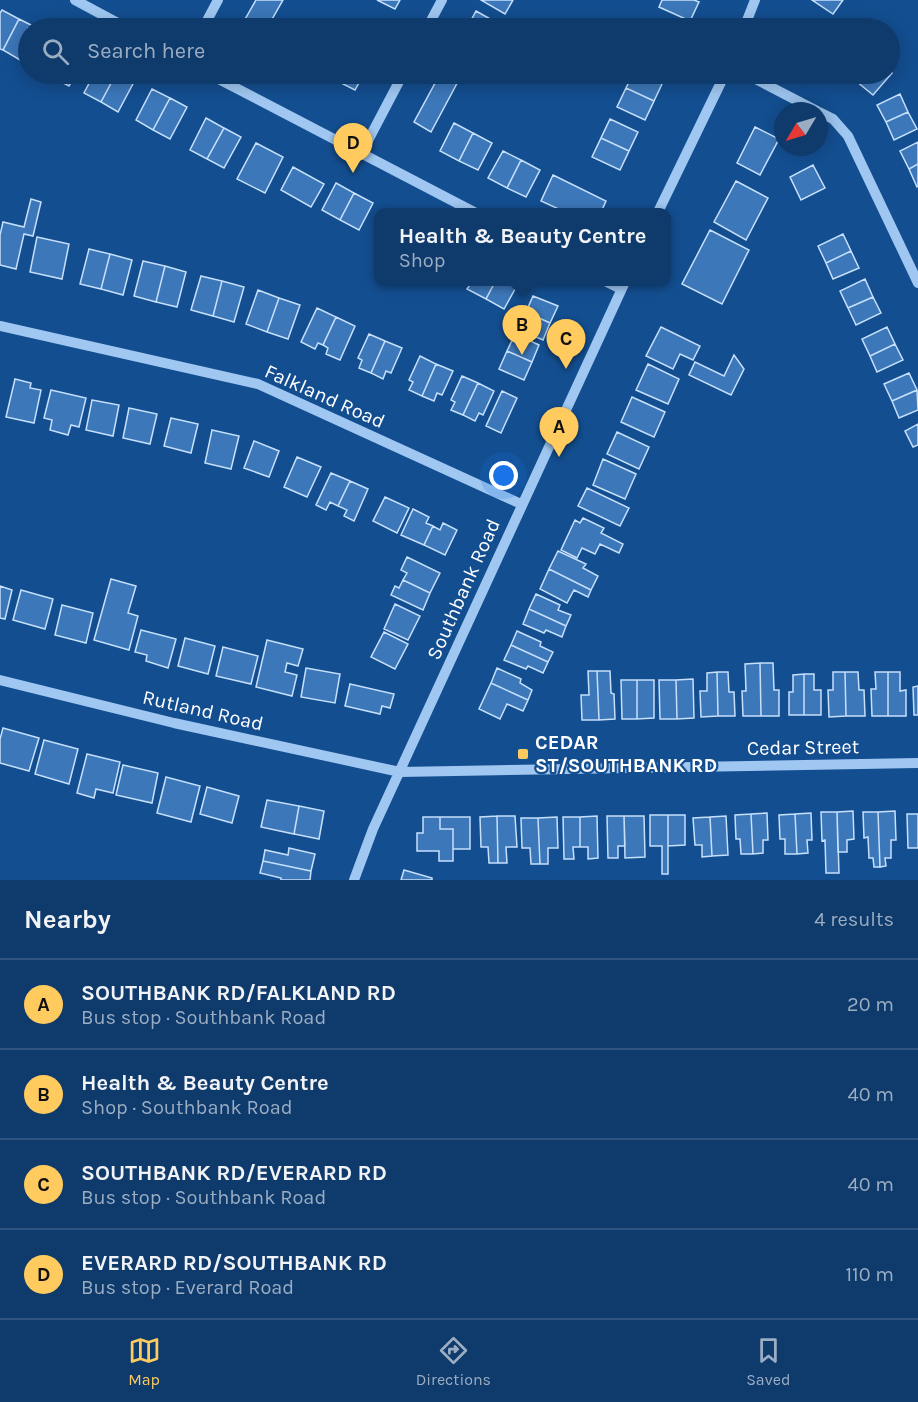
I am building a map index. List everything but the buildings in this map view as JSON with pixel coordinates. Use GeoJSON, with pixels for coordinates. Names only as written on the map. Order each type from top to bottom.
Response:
{"type":"FeatureCollection","features":[{"type":"Feature","properties":{"kind":"street"},"geometry":{"type":"LineString","coordinates":[[75,0],[108,18]]}},
{"type":"Feature","properties":{"kind":"street"},"geometry":{"type":"LineString","coordinates":[[208,18],[218,0]]}},
{"type":"Feature","properties":{"kind":"street"},"geometry":{"type":"LineString","coordinates":[[432,18],[442,0]]}},
{"type":"Feature","properties":{"kind":"street"},"geometry":{"type":"LineString","coordinates":[[748,18],[755,0]]}},
{"type":"Feature","properties":{"kind":"street"},"geometry":{"type":"LineString","coordinates":[[228,84],[464,208]]}},
{"type":"Feature","properties":{"kind":"street"},"geometry":{"type":"LineString","coordinates":[[361,154],[398,84]]}},
{"type":"Feature","properties":{"kind":"street"},"geometry":{"type":"LineString","coordinates":[[660,208],[720,84]]}},
{"type":"Feature","properties":{"kind":"street"},"geometry":{"type":"LineString","coordinates":[[765,84],[800,102]]}},
{"type":"Feature","properties":{"kind":"street"},"geometry":{"type":"LineString","coordinates":[[828,116],[848,136],[918,284]]}},
{"type":"Feature","properties":{"kind":"street","name":"Southbank Road"},"geometry":{"type":"LineString","coordinates":[[354,880],[373,829],[623,286]]}},
{"type":"Feature","properties":{"kind":"street","name":"Falkland Road"},"geometry":{"type":"LineString","coordinates":[[0,326],[258,384],[521,504]]}},
{"type":"Feature","properties":{"kind":"street","name":"Rutland Road"},"geometry":{"type":"LineString","coordinates":[[0,680],[174,723],[400,771]]}},
{"type":"Feature","properties":{"kind":"street","name":"Cedar Street"},"geometry":{"type":"LineString","coordinates":[[400,771],[918,763]]}},
{"type":"Feature","properties":{"kind":"place","name":"EVERARD RD/SOUTHBANK RD"},"geometry":{"type":"Point","coordinates":[353,173]}},
{"type":"Feature","properties":{"kind":"place","name":"Health & Beauty Centre"},"geometry":{"type":"Point","coordinates":[522,355]}},
{"type":"Feature","properties":{"kind":"place","name":"SOUTHBANK RD/EVERARD RD"},"geometry":{"type":"Point","coordinates":[566,369]}},
{"type":"Feature","properties":{"kind":"place","name":"SOUTHBANK RD/FALKLAND RD"},"geometry":{"type":"Point","coordinates":[559,457]}},
{"type":"Feature","properties":{"kind":"place","name":"CEDAR ST/SOUTHBANK RD"},"geometry":{"type":"Point","coordinates":[523,754]}}]}
